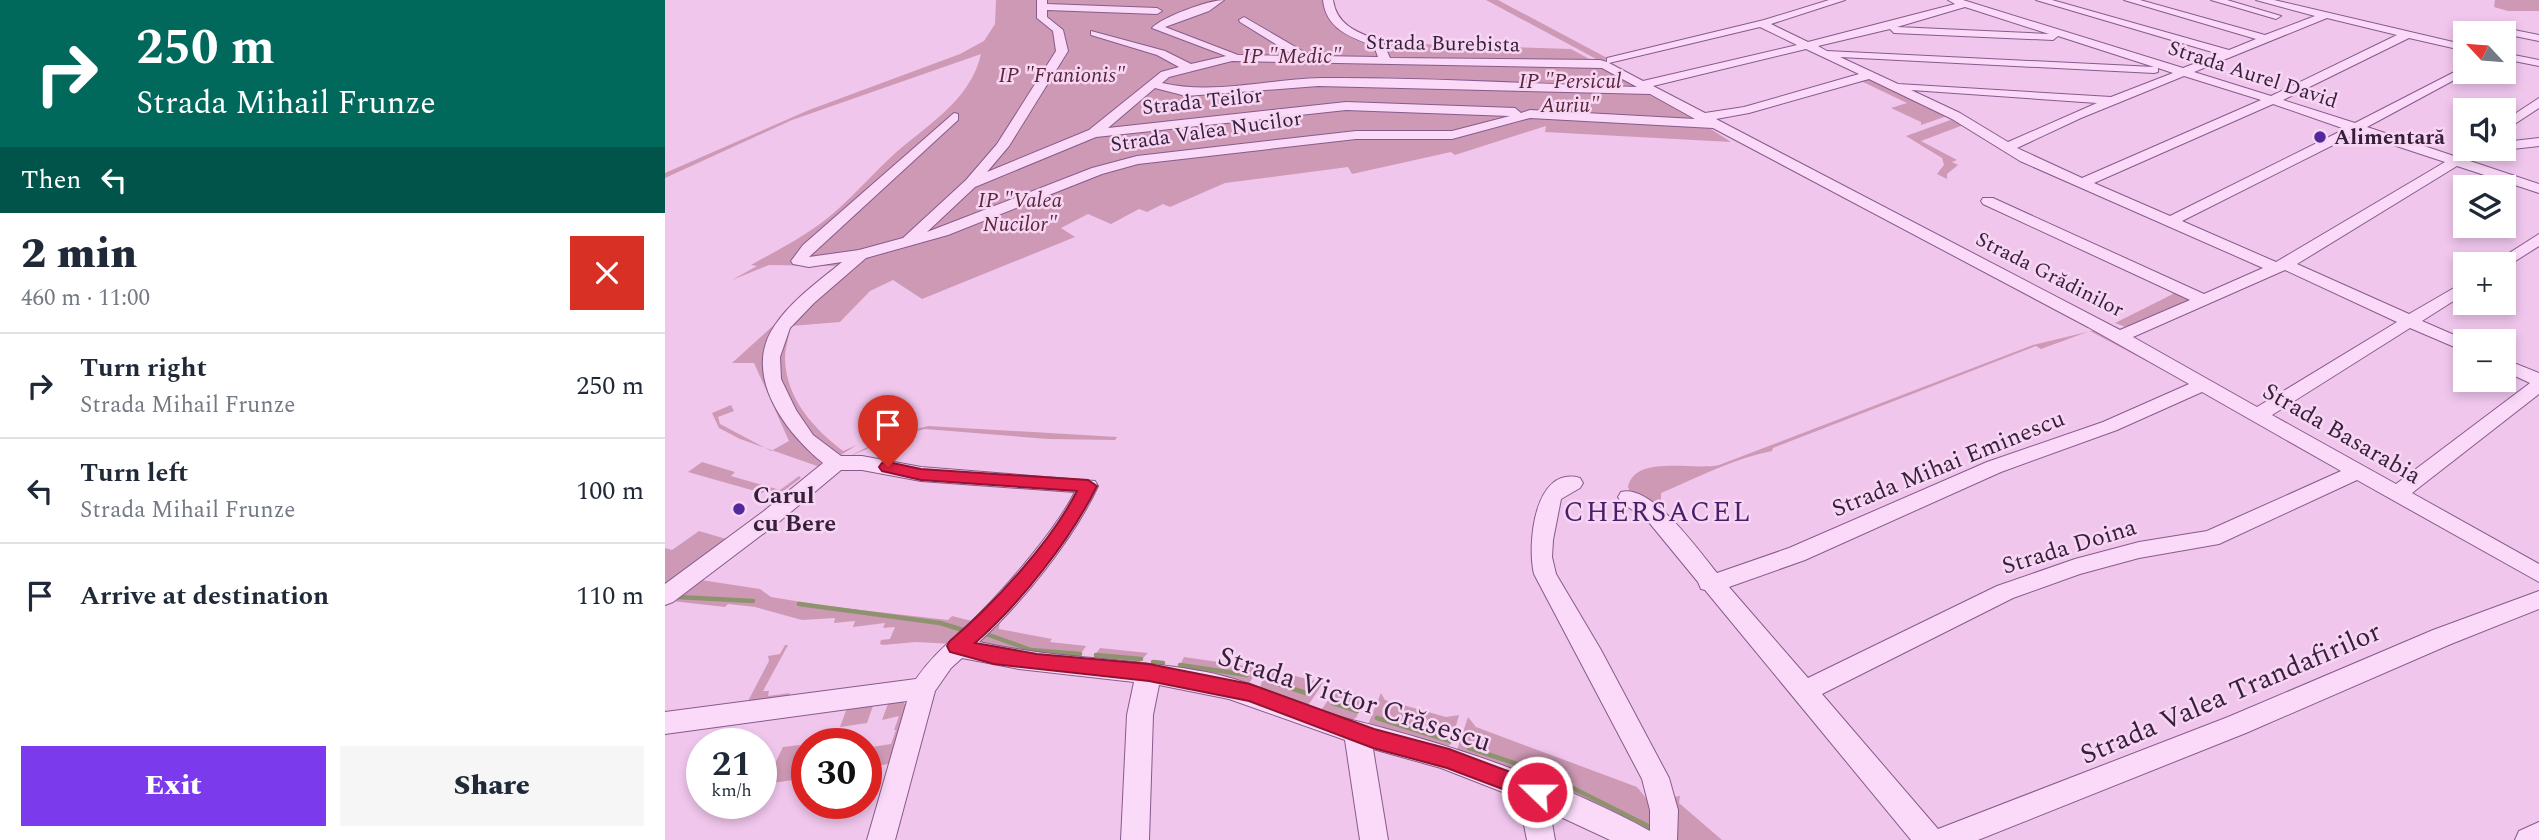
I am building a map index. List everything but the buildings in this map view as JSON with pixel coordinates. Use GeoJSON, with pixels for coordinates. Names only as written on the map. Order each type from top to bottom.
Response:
{"type":"FeatureCollection","features":[{"type":"Feature","properties":{"kind":"street"},"geometry":{"type":"LineString","coordinates":[[1219,0],[1211,6],[1167,21],[1157,28],[1233,55],[1232,58]]}},
{"type":"Feature","properties":{"kind":"street"},"geometry":{"type":"LineString","coordinates":[[1328,0],[1329,11],[1336,23],[1352,34],[1379,44],[1385,60]]}},
{"type":"Feature","properties":{"kind":"street"},"geometry":{"type":"LineString","coordinates":[[1605,62],[1840,0]]}},
{"type":"Feature","properties":{"kind":"street"},"geometry":{"type":"LineString","coordinates":[[2041,0],[2231,54]]}},
{"type":"Feature","properties":{"kind":"street"},"geometry":{"type":"LineString","coordinates":[[2129,0],[2266,39]]}},
{"type":"Feature","properties":{"kind":"street"},"geometry":{"type":"LineString","coordinates":[[2216,0],[2303,23]]}},
{"type":"Feature","properties":{"kind":"street"},"geometry":{"type":"LineString","coordinates":[[2261,0],[2453,45]]}},
{"type":"Feature","properties":{"kind":"street"},"geometry":{"type":"LineString","coordinates":[[1153,84],[1186,92],[1337,82],[1647,88],[1875,29],[1959,2]]}},
{"type":"Feature","properties":{"kind":"street","name":"Strada Aurel David"},"geometry":{"type":"LineString","coordinates":[[1959,2],[2453,159]]}},
{"type":"Feature","properties":{"kind":"street"},"geometry":{"type":"LineString","coordinates":[[970,184],[1002,146],[1062,51],[1058,30],[1042,18],[1043,3],[1157,11]]}},
{"type":"Feature","properties":{"kind":"street"},"geometry":{"type":"LineString","coordinates":[[2006,148],[2326,15]]}},
{"type":"Feature","properties":{"kind":"street"},"geometry":{"type":"LineString","coordinates":[[1244,20],[1302,58]]}},
{"type":"Feature","properties":{"kind":"street"},"geometry":{"type":"LineString","coordinates":[[1760,23],[1956,116],[2006,148],[2453,341]]}},
{"type":"Feature","properties":{"kind":"street"},"geometry":{"type":"LineString","coordinates":[[1875,29],[2078,38]]}},
{"type":"Feature","properties":{"kind":"street"},"geometry":{"type":"LineString","coordinates":[[1095,33],[1161,53],[1189,68]]}},
{"type":"Feature","properties":{"kind":"street"},"geometry":{"type":"LineString","coordinates":[[2085,183],[2272,100],[2406,34]]}},
{"type":"Feature","properties":{"kind":"street"},"geometry":{"type":"LineString","coordinates":[[2517,34],[2539,38]]}},
{"type":"Feature","properties":{"kind":"street"},"geometry":{"type":"LineString","coordinates":[[1823,52],[2186,72]]}},
{"type":"Feature","properties":{"kind":"street","name":"Strada Burebista"},"geometry":{"type":"LineString","coordinates":[[1094,133],[1165,74],[1232,58],[1605,62]]}},
{"type":"Feature","properties":{"kind":"street"},"geometry":{"type":"LineString","coordinates":[[2517,59],[2539,64]]}},
{"type":"Feature","properties":{"kind":"street","name":"Strada Grădinilor"},"geometry":{"type":"LineString","coordinates":[[1605,62],[1706,121],[2119,337],[2281,266],[2460,161]]}},
{"type":"Feature","properties":{"kind":"street"},"geometry":{"type":"LineString","coordinates":[[1706,121],[1870,75]]}},
{"type":"Feature","properties":{"kind":"street"},"geometry":{"type":"LineString","coordinates":[[2173,220],[2357,128],[2453,76]]}},
{"type":"Feature","properties":{"kind":"street"},"geometry":{"type":"LineString","coordinates":[[1890,85],[2114,101]]}},
{"type":"Feature","properties":{"kind":"street"},"geometry":{"type":"LineString","coordinates":[[2516,118],[2539,102]]}},
{"type":"Feature","properties":{"kind":"street","name":"Strada Teilor"},"geometry":{"type":"LineString","coordinates":[[909,240],[970,184],[1094,133],[1346,106],[1531,114]]}},
{"type":"Feature","properties":{"kind":"street","name":"Strada Valea Nucilor"},"geometry":{"type":"LineString","coordinates":[[836,464],[806,439],[787,411],[772,379],[771,357],[782,327],[808,299],[860,255],[977,220],[1117,164],[1356,135],[1452,135],[1531,114],[1706,121]]}},
{"type":"Feature","properties":{"kind":"street"},"geometry":{"type":"LineString","coordinates":[[860,255],[799,261],[808,248],[954,117]]}},
{"type":"Feature","properties":{"kind":"street"},"geometry":{"type":"LineString","coordinates":[[2516,145],[2539,142]]}},
{"type":"Feature","properties":{"kind":"street","name":"Strada Aurel David"},"geometry":{"type":"LineString","coordinates":[[2460,161],[2539,189]]}},
{"type":"Feature","properties":{"kind":"street"},"geometry":{"type":"LineString","coordinates":[[1988,201],[2204,300]]}},
{"type":"Feature","properties":{"kind":"street"},"geometry":{"type":"LineString","coordinates":[[2516,254],[2539,239]]}},
{"type":"Feature","properties":{"kind":"street"},"geometry":{"type":"LineString","coordinates":[[2258,415],[2453,294]]}},
{"type":"Feature","properties":{"kind":"street","name":"Strada Basarabia"},"geometry":{"type":"LineString","coordinates":[[2119,337],[2539,574]]}},
{"type":"Feature","properties":{"kind":"street"},"geometry":{"type":"LineString","coordinates":[[2396,494],[2539,382],[2516,370]]}},
{"type":"Feature","properties":{"kind":"street","name":"Strada Mihai Eminescu"},"geometry":{"type":"LineString","coordinates":[[1709,583],[1739,576],[1797,554],[1994,467],[2110,426],[2203,385]]}},
{"type":"Feature","properties":{"kind":"street"},"geometry":{"type":"LineString","coordinates":[[665,596],[836,464],[862,463],[921,474],[1088,486],[1076,511],[1011,594],[988,620],[933,671],[923,688],[881,840]]}},
{"type":"Feature","properties":{"kind":"street","name":"Strada Doina"},"geometry":{"type":"LineString","coordinates":[[1803,692],[2005,592],[2075,567],[2126,553],[2211,538],[2357,472]]}},
{"type":"Feature","properties":{"kind":"street"},"geometry":{"type":"LineString","coordinates":[[1573,482],[1556,491],[1551,499],[1542,540],[1541,557],[1545,574],[1655,778],[1664,810],[1663,840]]}},
{"type":"Feature","properties":{"kind":"street"},"geometry":{"type":"LineString","coordinates":[[1628,498],[1655,515],[1709,583],[1929,840]]}},
{"type":"Feature","properties":{"kind":"street","name":"Strada Valea Trandafirilor"},"geometry":{"type":"LineString","coordinates":[[1944,840],[2238,726],[2442,637],[2539,600]]}},
{"type":"Feature","properties":{"kind":"street","name":"Strada Victor Crăsescu"},"geometry":{"type":"LineString","coordinates":[[957,646],[994,656],[1037,662],[1149,672],[1250,693],[1357,732],[1449,758],[1537,792],[1640,840]]}},
{"type":"Feature","properties":{"kind":"street"},"geometry":{"type":"LineString","coordinates":[[1135,840],[1140,715],[1149,672]]}},
{"type":"Feature","properties":{"kind":"street"},"geometry":{"type":"LineString","coordinates":[[665,723],[923,688]]}},
{"type":"Feature","properties":{"kind":"street"},"geometry":{"type":"LineString","coordinates":[[1357,732],[1374,840]]}},
{"type":"Feature","properties":{"kind":"street"},"geometry":{"type":"LineString","coordinates":[[1537,792],[1536,815],[1541,840]]}},
{"type":"Feature","properties":{"kind":"street"},"geometry":{"type":"LineString","coordinates":[[2529,840],[2539,835]]}},
{"type":"Feature","properties":{"kind":"green space"},"geometry":{"type":"Polygon","coordinates":[[[996,0],[1331,0],[1335,19],[1373,40],[1390,43],[1571,49],[1675,106],[1731,142],[1545,132],[1546,126],[1455,155],[1451,152],[1352,174],[1348,167],[1225,183],[1170,207],[1163,204],[1147,212],[1139,209],[1111,224],[1088,214],[1061,228],[1075,237],[922,299],[893,280],[870,291],[840,322],[791,326],[785,359],[790,387],[796,399],[821,432],[843,451],[857,445],[836,458],[810,436],[779,381],[781,325],[776,400],[799,442],[821,460],[820,467],[772,450],[789,441],[754,363],[732,363],[839,266],[769,265],[732,280],[757,266],[751,265],[807,233],[827,218],[891,157],[945,112],[967,86],[981,54],[792,120],[665,178],[665,173],[809,110],[960,54],[984,41],[995,24],[996,0]]]}},
{"type":"Feature","properties":{"kind":"green space"},"geometry":{"type":"Polygon","coordinates":[[[1486,0],[1498,0],[1609,59],[1600,61],[1486,0]]]}},
{"type":"Feature","properties":{"kind":"green space"},"geometry":{"type":"Polygon","coordinates":[[[2495,0],[2539,0],[2539,11],[2508,11],[2494,7],[2495,0]]]}},
{"type":"Feature","properties":{"kind":"green space"},"geometry":{"type":"Polygon","coordinates":[[[1866,78],[1950,115],[1921,125],[1921,122],[1891,108],[1907,103],[1863,82],[1851,83],[1866,78]]]}},
{"type":"Feature","properties":{"kind":"green space"},"geometry":{"type":"Polygon","coordinates":[[[1956,118],[1966,124],[1921,141],[1957,160],[1952,162],[1958,165],[1947,174],[1947,179],[1937,174],[1944,165],[1942,158],[1906,136],[1956,118]]]}},
{"type":"Feature","properties":{"kind":"green space"},"geometry":{"type":"Polygon","coordinates":[[[2179,291],[2192,300],[2128,328],[2115,323],[2179,291]]]}},
{"type":"Feature","properties":{"kind":"green space"},"geometry":{"type":"Polygon","coordinates":[[[2095,330],[2182,380],[2090,331],[2095,330]]]}},
{"type":"Feature","properties":{"kind":"green space"},"geometry":{"type":"Polygon","coordinates":[[[2088,332],[2041,349],[2036,346],[1773,448],[1772,451],[1730,463],[1661,493],[1661,502],[1649,502],[1631,494],[1628,487],[1633,477],[1641,470],[1666,466],[1719,465],[2033,345],[2088,332]]]}},
{"type":"Feature","properties":{"kind":"green space"},"geometry":{"type":"Polygon","coordinates":[[[731,405],[734,411],[718,417],[720,424],[765,448],[719,428],[712,413],[731,405]]]}},
{"type":"Feature","properties":{"kind":"green space"},"geometry":{"type":"Polygon","coordinates":[[[928,426],[1117,437],[1115,440],[1048,439],[925,429],[902,434],[848,457],[887,437],[928,426]]]}},
{"type":"Feature","properties":{"kind":"green space"},"geometry":{"type":"Polygon","coordinates":[[[702,462],[735,472],[731,476],[780,490],[799,476],[801,478],[782,492],[766,490],[762,493],[688,472],[702,462]]]}},
{"type":"Feature","properties":{"kind":"green space"},"geometry":{"type":"Polygon","coordinates":[[[699,531],[733,541],[665,592],[665,548],[672,550],[699,531]]]}},
{"type":"Feature","properties":{"kind":"green space"},"geometry":{"type":"Polygon","coordinates":[[[701,580],[760,589],[771,597],[826,606],[948,620],[952,616],[976,622],[954,644],[916,642],[883,645],[880,644],[881,640],[890,639],[895,627],[883,628],[885,623],[853,627],[855,621],[834,623],[835,618],[802,620],[755,607],[728,604],[725,607],[672,601],[665,606],[665,600],[701,580]]]}},
{"type":"Feature","properties":{"kind":"green space"},"geometry":{"type":"Polygon","coordinates":[[[1000,617],[999,629],[1052,639],[1050,642],[1086,646],[1076,661],[978,643],[1000,617]]]}},
{"type":"Feature","properties":{"kind":"green space"},"geometry":{"type":"Polygon","coordinates":[[[785,645],[788,645],[763,691],[769,691],[768,696],[790,693],[788,697],[747,703],[769,661],[768,656],[780,654],[785,645]]]}},
{"type":"Feature","properties":{"kind":"green space"},"geometry":{"type":"Polygon","coordinates":[[[1100,648],[1148,653],[1135,666],[1093,658],[1100,648]]]}},
{"type":"Feature","properties":{"kind":"green space"},"geometry":{"type":"Polygon","coordinates":[[[1184,657],[1259,668],[1248,685],[1177,672],[1184,657]]]}},
{"type":"Feature","properties":{"kind":"green space"},"geometry":{"type":"Polygon","coordinates":[[[1267,669],[1323,683],[1307,707],[1260,687],[1267,669]]]}},
{"type":"Feature","properties":{"kind":"green space"},"geometry":{"type":"Polygon","coordinates":[[[1337,687],[1365,697],[1356,718],[1346,721],[1320,712],[1337,687]]]}},
{"type":"Feature","properties":{"kind":"green space"},"geometry":{"type":"Polygon","coordinates":[[[1381,693],[1385,700],[1446,717],[1459,715],[1451,744],[1442,751],[1367,727],[1381,693]]]}},
{"type":"Feature","properties":{"kind":"green space"},"geometry":{"type":"Polygon","coordinates":[[[889,701],[903,701],[909,712],[893,763],[882,765],[882,745],[891,744],[899,716],[882,720],[889,701]]]}},
{"type":"Feature","properties":{"kind":"green space"},"geometry":{"type":"Polygon","coordinates":[[[874,703],[867,723],[840,727],[847,708],[874,703]]]}},
{"type":"Feature","properties":{"kind":"green space"},"geometry":{"type":"Polygon","coordinates":[[[1468,717],[1476,727],[1637,787],[1659,814],[1656,837],[1456,753],[1468,717]]]}},
{"type":"Feature","properties":{"kind":"green space"},"geometry":{"type":"Polygon","coordinates":[[[791,746],[791,780],[777,782],[777,759],[783,747],[791,746]]]}},
{"type":"Feature","properties":{"kind":"green space"},"geometry":{"type":"Polygon","coordinates":[[[1680,796],[1679,803],[1722,840],[1670,840],[1667,798],[1680,796]]]}},
{"type":"Feature","properties":{"kind":"waterway"},"geometry":{"type":"LineString","coordinates":[[678,597],[753,601]]}},
{"type":"Feature","properties":{"kind":"waterway"},"geometry":{"type":"LineString","coordinates":[[799,604],[940,623],[963,630]]}},
{"type":"Feature","properties":{"kind":"waterway"},"geometry":{"type":"LineString","coordinates":[[986,634],[1031,650],[1080,654]]}},
{"type":"Feature","properties":{"kind":"waterway"},"geometry":{"type":"LineString","coordinates":[[1096,655],[1141,659]]}},
{"type":"Feature","properties":{"kind":"waterway"},"geometry":{"type":"LineString","coordinates":[[1153,662],[1163,663]]}},
{"type":"Feature","properties":{"kind":"waterway"},"geometry":{"type":"LineString","coordinates":[[1180,665],[1247,675]]}},
{"type":"Feature","properties":{"kind":"waterway"},"geometry":{"type":"LineString","coordinates":[[1269,681],[1309,694]]}},
{"type":"Feature","properties":{"kind":"waterway"},"geometry":{"type":"LineString","coordinates":[[1333,703],[1357,711]]}},
{"type":"Feature","properties":{"kind":"waterway"},"geometry":{"type":"LineString","coordinates":[[1377,718],[1450,741]]}},
{"type":"Feature","properties":{"kind":"waterway"},"geometry":{"type":"LineString","coordinates":[[1469,748],[1541,772],[1652,828]]}},
{"type":"Feature","properties":{"kind":"place","name":"Alimentară"},"geometry":{"type":"Point","coordinates":[2320,137]}},
{"type":"Feature","properties":{"kind":"place","name":"Carul cu Bere"},"geometry":{"type":"Point","coordinates":[739,509]}},
{"type":"Feature","properties":{"kind":"district","name":"CHERSACEL"},"geometry":{"type":"Point","coordinates":[1658,511]}},
{"type":"Feature","properties":{"kind":"route"},"geometry":{"type":"LineString","coordinates":[[888,467],[921,474],[1088,486],[1076,511],[1011,594],[975,633],[957,646],[994,656],[1037,662],[1149,672],[1250,693],[1373,738],[1449,758],[1537,792]]}},
{"type":"Feature","properties":{"kind":"park label","name":"IP \"Medic\""},"geometry":{"type":"Point","coordinates":[1292,56]}},
{"type":"Feature","properties":{"kind":"park label","name":"IP \"Franionis\""},"geometry":{"type":"Point","coordinates":[1062,75]}},
{"type":"Feature","properties":{"kind":"park label","name":"IP \"Persicul Auriu\""},"geometry":{"type":"Point","coordinates":[1570,93]}},
{"type":"Feature","properties":{"kind":"park label","name":"IP \"Valea Nucilor\""},"geometry":{"type":"Point","coordinates":[1020,212]}}]}
